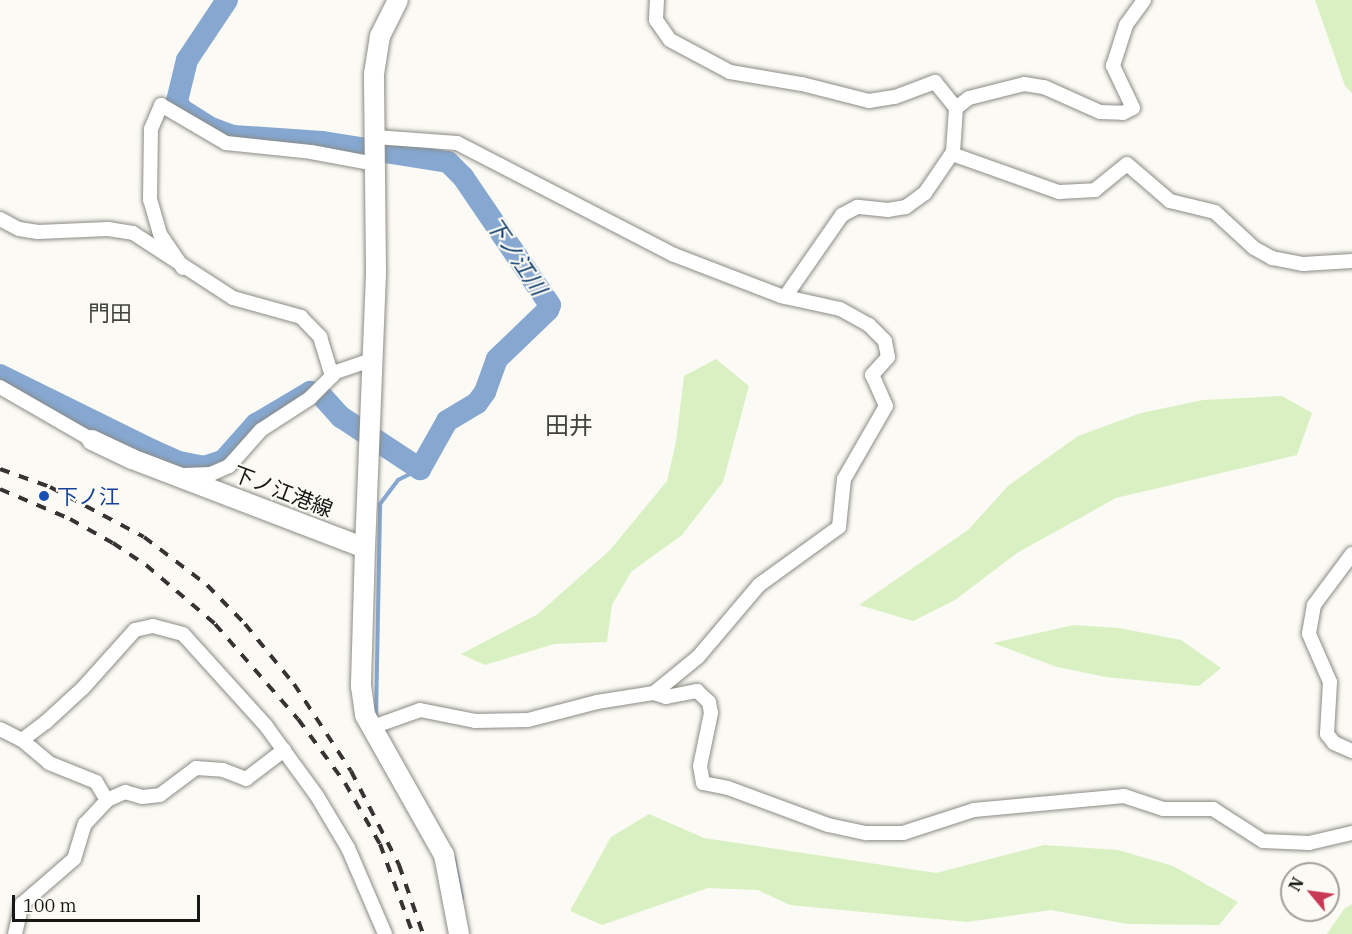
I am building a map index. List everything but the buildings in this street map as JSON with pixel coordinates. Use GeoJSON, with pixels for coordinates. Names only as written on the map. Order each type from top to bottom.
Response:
{"type":"FeatureCollection","features":[{"type":"Feature","properties":{"kind":"main road"},"geometry":{"type":"LineString","coordinates":[[375,137],[377,51],[398,0]]}},
{"type":"Feature","properties":{"kind":"main road","name":"下ノ江港線"},"geometry":{"type":"LineString","coordinates":[[93,440],[168,472],[365,548],[373,359],[375,137]]}},
{"type":"Feature","properties":{"kind":"main road"},"geometry":{"type":"LineString","coordinates":[[365,548],[361,686],[376,726],[444,855],[459,934]]}},
{"type":"Feature","properties":{"kind":"street"},"geometry":{"type":"LineString","coordinates":[[657,0],[656,20],[670,40],[729,72],[802,84],[868,101],[895,97],[935,82],[956,108],[957,138],[952,154],[925,193],[906,207],[888,210],[857,207],[842,215],[785,297]]}},
{"type":"Feature","properties":{"kind":"street"},"geometry":{"type":"LineString","coordinates":[[956,108],[969,98],[1024,84],[1044,87],[1100,112],[1123,113],[1133,108],[1113,66],[1126,26],[1144,0]]}},
{"type":"Feature","properties":{"kind":"street"},"geometry":{"type":"LineString","coordinates":[[183,268],[164,241],[150,200],[151,129],[161,105],[226,144],[311,152],[376,163]]}},
{"type":"Feature","properties":{"kind":"street"},"geometry":{"type":"LineString","coordinates":[[375,137],[457,143],[674,255],[785,297],[840,309],[869,325],[885,340],[888,357],[872,375],[873,384],[886,406],[844,479],[838,527],[759,585],[698,657],[654,693]]}},
{"type":"Feature","properties":{"kind":"street"},"geometry":{"type":"LineString","coordinates":[[952,154],[1059,192],[1095,190],[1127,164],[1170,201],[1215,212],[1254,248],[1272,258],[1303,264],[1352,261]]}},
{"type":"Feature","properties":{"kind":"street"},"geometry":{"type":"LineString","coordinates":[[0,219],[19,229],[38,232],[125,231],[149,242],[183,268],[233,298],[301,317],[320,337],[332,376]]}},
{"type":"Feature","properties":{"kind":"street"},"geometry":{"type":"LineString","coordinates":[[168,472],[196,476],[224,469],[261,430],[314,394],[332,376],[350,365],[373,359]]}},
{"type":"Feature","properties":{"kind":"street"},"geometry":{"type":"LineString","coordinates":[[0,387],[93,440]]}},
{"type":"Feature","properties":{"kind":"street"},"geometry":{"type":"LineString","coordinates":[[1352,554],[1314,605],[1309,634],[1330,682],[1327,734],[1334,743],[1352,751]]}},
{"type":"Feature","properties":{"kind":"street"},"geometry":{"type":"LineString","coordinates":[[22,740],[75,696],[129,633],[153,626],[183,634],[194,643],[284,750],[334,822],[385,934]]}},
{"type":"Feature","properties":{"kind":"street"},"geometry":{"type":"LineString","coordinates":[[376,726],[404,714],[428,710],[475,721],[528,720],[597,702],[654,693],[666,697],[697,691],[709,702],[711,713],[700,766],[703,783],[728,788],[786,812],[828,825],[867,833],[903,833],[974,810],[1124,796],[1163,809],[1213,809],[1263,841],[1308,843],[1352,833]]}},
{"type":"Feature","properties":{"kind":"street"},"geometry":{"type":"LineString","coordinates":[[0,729],[22,740],[49,763],[96,782],[108,800]]}},
{"type":"Feature","properties":{"kind":"street"},"geometry":{"type":"LineString","coordinates":[[15,934],[22,904],[74,859],[85,824],[108,800],[125,792],[142,797],[160,795],[196,768],[222,770],[246,779],[284,750]]}},
{"type":"Feature","properties":{"kind":"green space"},"geometry":{"type":"Polygon","coordinates":[[[1315,0],[1352,0],[1352,93],[1345,86],[1315,0]]]}},
{"type":"Feature","properties":{"kind":"green space"},"geometry":{"type":"Polygon","coordinates":[[[716,359],[749,386],[723,482],[682,535],[631,572],[612,605],[607,642],[554,644],[485,665],[461,654],[538,614],[610,550],[667,481],[676,442],[684,376],[716,359]]]}},
{"type":"Feature","properties":{"kind":"green space"},"geometry":{"type":"Polygon","coordinates":[[[1282,396],[1312,413],[1297,455],[1116,498],[1017,553],[955,600],[913,621],[859,605],[968,530],[1008,486],[1078,436],[1141,413],[1203,400],[1282,396]]]}},
{"type":"Feature","properties":{"kind":"green space"},"geometry":{"type":"Polygon","coordinates":[[[1074,625],[1119,628],[1181,640],[1221,668],[1199,686],[1106,677],[1057,667],[993,643],[1074,625]]]}},
{"type":"Feature","properties":{"kind":"green space"},"geometry":{"type":"Polygon","coordinates":[[[649,814],[704,838],[936,873],[1044,845],[1118,850],[1173,866],[1238,902],[1219,925],[1127,924],[1051,910],[967,922],[790,905],[758,890],[708,888],[602,925],[570,911],[611,837],[649,814]]]}},
{"type":"Feature","properties":{"kind":"green space"},"geometry":{"type":"Polygon","coordinates":[[[1352,904],[1352,934],[1327,934],[1335,922],[1340,922],[1340,915],[1352,904]]]}},
{"type":"Feature","properties":{"kind":"waterway","name":"下ノ江川"},"geometry":{"type":"LineString","coordinates":[[0,375],[152,450],[179,462],[204,467],[223,461],[256,424],[310,392],[321,395],[341,417],[420,469],[447,421],[477,403],[485,392],[497,359],[548,310],[550,305],[463,177],[448,162],[322,142],[233,136],[211,128],[181,109],[177,101],[187,60],[227,0]]}},
{"type":"Feature","properties":{"kind":"waterway"},"geometry":{"type":"LineString","coordinates":[[376,718],[380,504],[398,480],[420,469]]}},
{"type":"Feature","properties":{"kind":"waterway"},"geometry":{"type":"LineString","coordinates":[[454,858],[462,898]]}},
{"type":"Feature","properties":{"kind":"railway"},"geometry":{"type":"LineString","coordinates":[[0,469],[50,487],[144,537],[207,585],[245,624],[294,684],[351,771],[399,865],[423,934]]}},
{"type":"Feature","properties":{"kind":"railway"},"geometry":{"type":"LineString","coordinates":[[0,489],[70,519],[113,543],[146,565],[215,624],[298,719],[345,783],[380,844],[413,934]]}},
{"type":"Feature","properties":{"kind":"place","name":"下ノ江"},"geometry":{"type":"Point","coordinates":[44,496]}},
{"type":"Feature","properties":{"kind":"district","name":"門田"},"geometry":{"type":"Point","coordinates":[110,313]}},
{"type":"Feature","properties":{"kind":"district","name":"田井"},"geometry":{"type":"Point","coordinates":[569,426]}}]}
